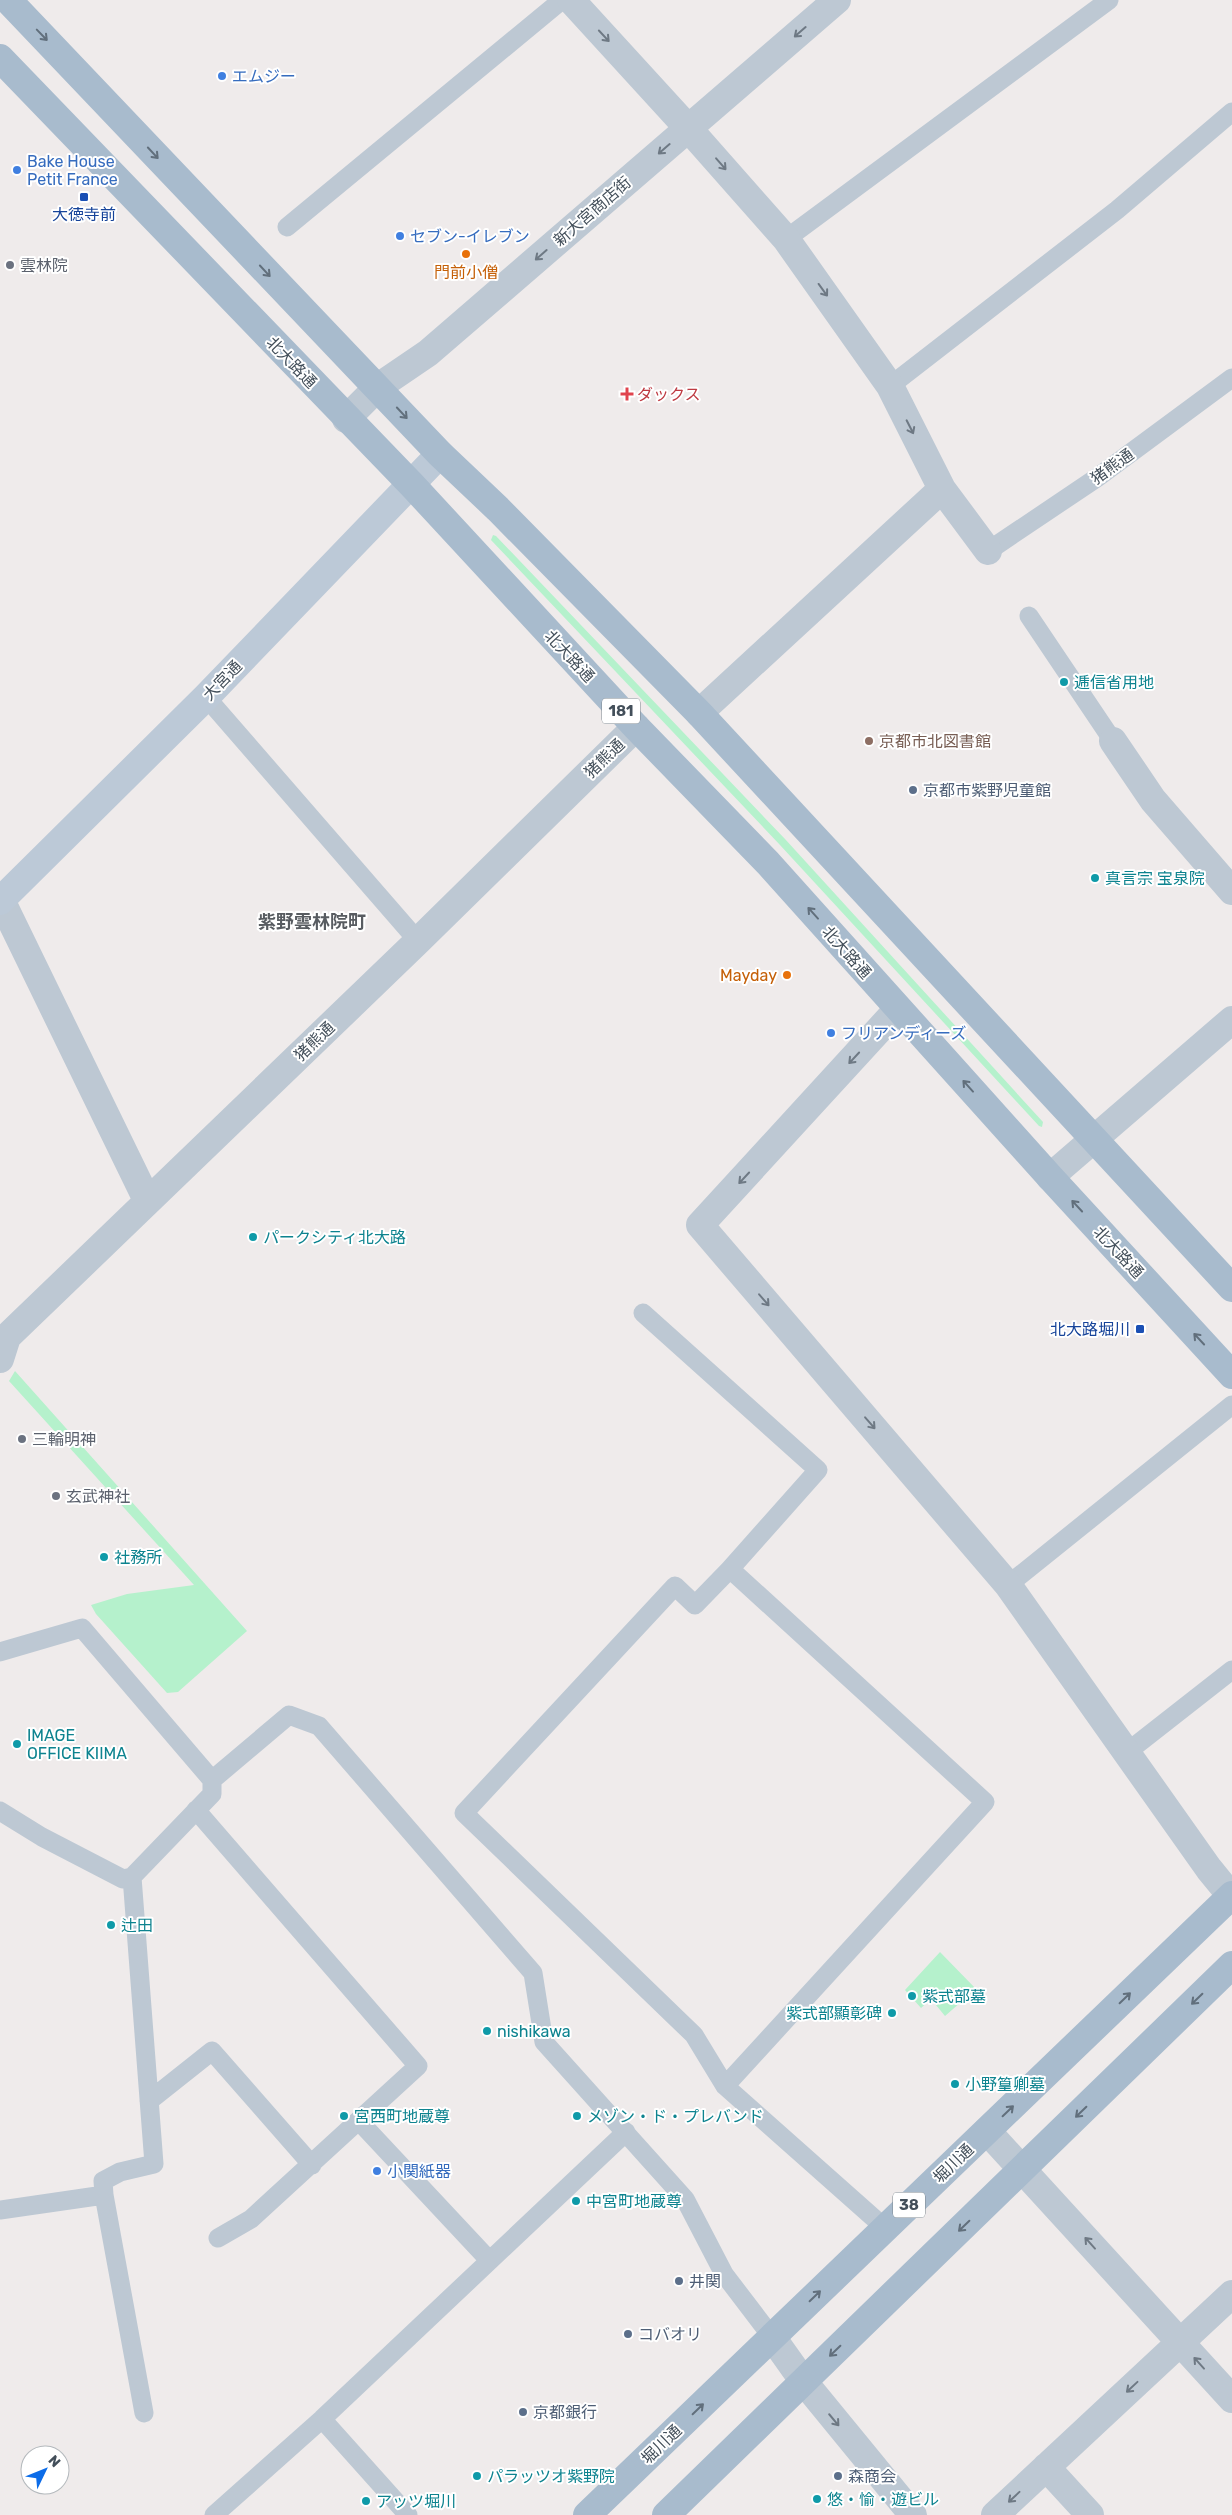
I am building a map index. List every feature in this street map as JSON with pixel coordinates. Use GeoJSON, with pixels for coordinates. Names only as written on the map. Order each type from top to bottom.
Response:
{"type":"FeatureCollection","features":[{"type":"Feature","properties":{"kind":"main road"},"geometry":{"type":"LineString","coordinates":[[8,0],[317,327],[378,387],[440,454],[498,509],[699,713],[1232,1288]]}},
{"type":"Feature","properties":{"kind":"main road","name":"北大路通"},"geometry":{"type":"LineString","coordinates":[[0,58],[346,419],[412,485],[636,727],[768,862],[898,1009],[1232,1375]]}},
{"type":"Feature","properties":{"kind":"main road","name":"堀川通"},"geometry":{"type":"LineString","coordinates":[[587,2515],[1232,1896]]}},
{"type":"Feature","properties":{"kind":"main road"},"geometry":{"type":"LineString","coordinates":[[666,2515],[1232,1965]]}},
{"type":"Feature","properties":{"kind":"street"},"geometry":{"type":"LineString","coordinates":[[571,0],[786,239],[890,386],[942,489],[988,551]]}},
{"type":"Feature","properties":{"kind":"street","name":"新大宮商店街"},"geometry":{"type":"LineString","coordinates":[[346,419],[378,387],[428,353],[837,0]]}},
{"type":"Feature","properties":{"kind":"street","name":"大宮通"},"geometry":{"type":"LineString","coordinates":[[0,900],[206,697],[440,454]]}},
{"type":"Feature","properties":{"kind":"street"},"geometry":{"type":"LineString","coordinates":[[699,713],[942,489]]}},
{"type":"Feature","properties":{"kind":"street","name":"猪熊通"},"geometry":{"type":"LineString","coordinates":[[0,1359],[7,1337],[147,1200],[418,941],[636,727]]}},
{"type":"Feature","properties":{"kind":"street"},"geometry":{"type":"LineString","coordinates":[[1113,741],[1152,800],[1232,891]]}},
{"type":"Feature","properties":{"kind":"street"},"geometry":{"type":"LineString","coordinates":[[0,900],[147,1200]]}},
{"type":"Feature","properties":{"kind":"street"},"geometry":{"type":"LineString","coordinates":[[898,1009],[700,1225],[1008,1585],[1126,1753],[1232,1896]]}},
{"type":"Feature","properties":{"kind":"street"},"geometry":{"type":"LineString","coordinates":[[1050,1177],[1232,1020]]}},
{"type":"Feature","properties":{"kind":"street"},"geometry":{"type":"LineString","coordinates":[[987,2131],[1232,2399]]}},
{"type":"Feature","properties":{"kind":"street"},"geometry":{"type":"LineString","coordinates":[[995,2515],[1232,2294]]}},
{"type":"Feature","properties":{"kind":"street"},"geometry":{"type":"LineString","coordinates":[[772,2337],[804,2382],[913,2515]]}},
{"type":"Feature","properties":{"kind":"street"},"geometry":{"type":"LineString","coordinates":[[1046,2467],[1090,2515]]}},
{"type":"Feature","properties":{"kind":"lane"},"geometry":{"type":"LineString","coordinates":[[287,227],[562,0]]}},
{"type":"Feature","properties":{"kind":"lane"},"geometry":{"type":"LineString","coordinates":[[786,239],[1109,0]]}},
{"type":"Feature","properties":{"kind":"lane"},"geometry":{"type":"LineString","coordinates":[[890,386],[1117,210],[1232,112]]}},
{"type":"Feature","properties":{"kind":"lane","name":"猪熊通"},"geometry":{"type":"LineString","coordinates":[[988,551],[1098,477],[1232,378]]}},
{"type":"Feature","properties":{"kind":"lane"},"geometry":{"type":"LineString","coordinates":[[1029,616],[1113,741]]}},
{"type":"Feature","properties":{"kind":"lane"},"geometry":{"type":"LineString","coordinates":[[206,697],[418,941]]}},
{"type":"Feature","properties":{"kind":"lane"},"geometry":{"type":"LineString","coordinates":[[643,1313],[818,1470],[730,1569],[694,1605],[675,1586],[464,1813],[694,2035],[725,2086],[885,2228]]}},
{"type":"Feature","properties":{"kind":"lane"},"geometry":{"type":"LineString","coordinates":[[1008,1585],[1232,1405]]}},
{"type":"Feature","properties":{"kind":"lane"},"geometry":{"type":"LineString","coordinates":[[725,2086],[985,1802],[730,1569]]}},
{"type":"Feature","properties":{"kind":"lane"},"geometry":{"type":"LineString","coordinates":[[0,1652],[82,1628],[212,1780],[212,1794],[132,1877],[123,1879],[42,1837],[0,1811]]}},
{"type":"Feature","properties":{"kind":"lane"},"geometry":{"type":"LineString","coordinates":[[1126,1753],[1232,1670]]}},
{"type":"Feature","properties":{"kind":"lane"},"geometry":{"type":"LineString","coordinates":[[212,1780],[289,1715],[319,1726],[533,1973],[544,2042],[685,2198],[724,2274],[772,2337]]}},
{"type":"Feature","properties":{"kind":"lane"},"geometry":{"type":"LineString","coordinates":[[196,1810],[418,2066],[251,2219],[218,2238]]}},
{"type":"Feature","properties":{"kind":"lane"},"geometry":{"type":"LineString","coordinates":[[132,1877],[154,2164],[120,2172],[103,2180],[104,2195],[144,2413]]}},
{"type":"Feature","properties":{"kind":"lane"},"geometry":{"type":"LineString","coordinates":[[149,2101],[212,2051],[312,2165]]}},
{"type":"Feature","properties":{"kind":"lane"},"geometry":{"type":"LineString","coordinates":[[359,2121],[490,2260]]}},
{"type":"Feature","properties":{"kind":"lane"},"geometry":{"type":"LineString","coordinates":[[214,2515],[322,2419],[626,2132]]}},
{"type":"Feature","properties":{"kind":"lane"},"geometry":{"type":"LineString","coordinates":[[0,2210],[104,2195]]}},
{"type":"Feature","properties":{"kind":"lane"},"geometry":{"type":"LineString","coordinates":[[322,2419],[408,2515]]}},
{"type":"Feature","properties":{"kind":"green space"},"geometry":{"type":"Polygon","coordinates":[[[493,535],[785,839],[1043,1122],[1042,1127],[1039,1126],[780,845],[491,540],[493,535]]]}},
{"type":"Feature","properties":{"kind":"green space"},"geometry":{"type":"Polygon","coordinates":[[[15,1371],[247,1631],[178,1692],[167,1693],[96,1614],[91,1605],[127,1594],[194,1585],[9,1381],[15,1371]]]}},
{"type":"Feature","properties":{"kind":"green space"},"geometry":{"type":"Polygon","coordinates":[[[940,1952],[976,1989],[945,2016],[931,1999],[921,2008],[905,1990],[940,1952]]]}},
{"type":"Feature","properties":{"kind":"place","name":"エムジー"},"geometry":{"type":"Point","coordinates":[222,76]}},
{"type":"Feature","properties":{"kind":"place","name":"Bake House Petit France"},"geometry":{"type":"Point","coordinates":[17,170]}},
{"type":"Feature","properties":{"kind":"place","name":"大徳寺前"},"geometry":{"type":"Point","coordinates":[84,197]}},
{"type":"Feature","properties":{"kind":"place","name":"セブン-イレブン"},"geometry":{"type":"Point","coordinates":[400,236]}},
{"type":"Feature","properties":{"kind":"place","name":"門前小僧"},"geometry":{"type":"Point","coordinates":[466,254]}},
{"type":"Feature","properties":{"kind":"place","name":"雲林院"},"geometry":{"type":"Point","coordinates":[10,265]}},
{"type":"Feature","properties":{"kind":"place","name":"ダックス"},"geometry":{"type":"Point","coordinates":[627,394]}},
{"type":"Feature","properties":{"kind":"place","name":"逓信省用地"},"geometry":{"type":"Point","coordinates":[1064,682]}},
{"type":"Feature","properties":{"kind":"place","name":"京都市北図書館"},"geometry":{"type":"Point","coordinates":[869,741]}},
{"type":"Feature","properties":{"kind":"place","name":"京都市紫野児童館"},"geometry":{"type":"Point","coordinates":[913,790]}},
{"type":"Feature","properties":{"kind":"place","name":"真言宗 宝泉院"},"geometry":{"type":"Point","coordinates":[1095,878]}},
{"type":"Feature","properties":{"kind":"place","name":"Mayday"},"geometry":{"type":"Point","coordinates":[787,975]}},
{"type":"Feature","properties":{"kind":"place","name":"フリアンディーズ"},"geometry":{"type":"Point","coordinates":[831,1033]}},
{"type":"Feature","properties":{"kind":"place","name":"パークシティ北大路"},"geometry":{"type":"Point","coordinates":[253,1237]}},
{"type":"Feature","properties":{"kind":"place","name":"北大路堀川"},"geometry":{"type":"Point","coordinates":[1140,1329]}},
{"type":"Feature","properties":{"kind":"place","name":"三輪明神"},"geometry":{"type":"Point","coordinates":[22,1439]}},
{"type":"Feature","properties":{"kind":"place","name":"玄武神社"},"geometry":{"type":"Point","coordinates":[56,1496]}},
{"type":"Feature","properties":{"kind":"place","name":"社務所"},"geometry":{"type":"Point","coordinates":[104,1557]}},
{"type":"Feature","properties":{"kind":"place","name":"IMAGE OFFICE KIIMA"},"geometry":{"type":"Point","coordinates":[17,1744]}},
{"type":"Feature","properties":{"kind":"place","name":"辻田"},"geometry":{"type":"Point","coordinates":[111,1925]}},
{"type":"Feature","properties":{"kind":"place","name":"紫式部墓"},"geometry":{"type":"Point","coordinates":[912,1996]}},
{"type":"Feature","properties":{"kind":"place","name":"紫式部顯彰碑"},"geometry":{"type":"Point","coordinates":[892,2013]}},
{"type":"Feature","properties":{"kind":"place","name":"nishikawa"},"geometry":{"type":"Point","coordinates":[487,2031]}},
{"type":"Feature","properties":{"kind":"place","name":"小野篁卿墓"},"geometry":{"type":"Point","coordinates":[955,2084]}},
{"type":"Feature","properties":{"kind":"place","name":"宮西町地蔵尊"},"geometry":{"type":"Point","coordinates":[344,2116]}},
{"type":"Feature","properties":{"kind":"place","name":"メゾン・ド・プレバンド"},"geometry":{"type":"Point","coordinates":[577,2116]}},
{"type":"Feature","properties":{"kind":"place","name":"小関紙器"},"geometry":{"type":"Point","coordinates":[377,2171]}},
{"type":"Feature","properties":{"kind":"place","name":"中宮町地蔵尊"},"geometry":{"type":"Point","coordinates":[576,2201]}},
{"type":"Feature","properties":{"kind":"place","name":"井関"},"geometry":{"type":"Point","coordinates":[679,2281]}},
{"type":"Feature","properties":{"kind":"place","name":"コバオリ"},"geometry":{"type":"Point","coordinates":[628,2334]}},
{"type":"Feature","properties":{"kind":"place","name":"京都銀行"},"geometry":{"type":"Point","coordinates":[523,2412]}},
{"type":"Feature","properties":{"kind":"place","name":"パラッツオ紫野院"},"geometry":{"type":"Point","coordinates":[477,2476]}},
{"type":"Feature","properties":{"kind":"place","name":"森商会"},"geometry":{"type":"Point","coordinates":[838,2476]}},
{"type":"Feature","properties":{"kind":"place","name":"悠・愉・遊ビル"},"geometry":{"type":"Point","coordinates":[817,2499]}},
{"type":"Feature","properties":{"kind":"place","name":"アッツ堀川"},"geometry":{"type":"Point","coordinates":[366,2501]}},
{"type":"Feature","properties":{"kind":"district","name":"紫野雲林院町"},"geometry":{"type":"Point","coordinates":[312,922]}}]}
